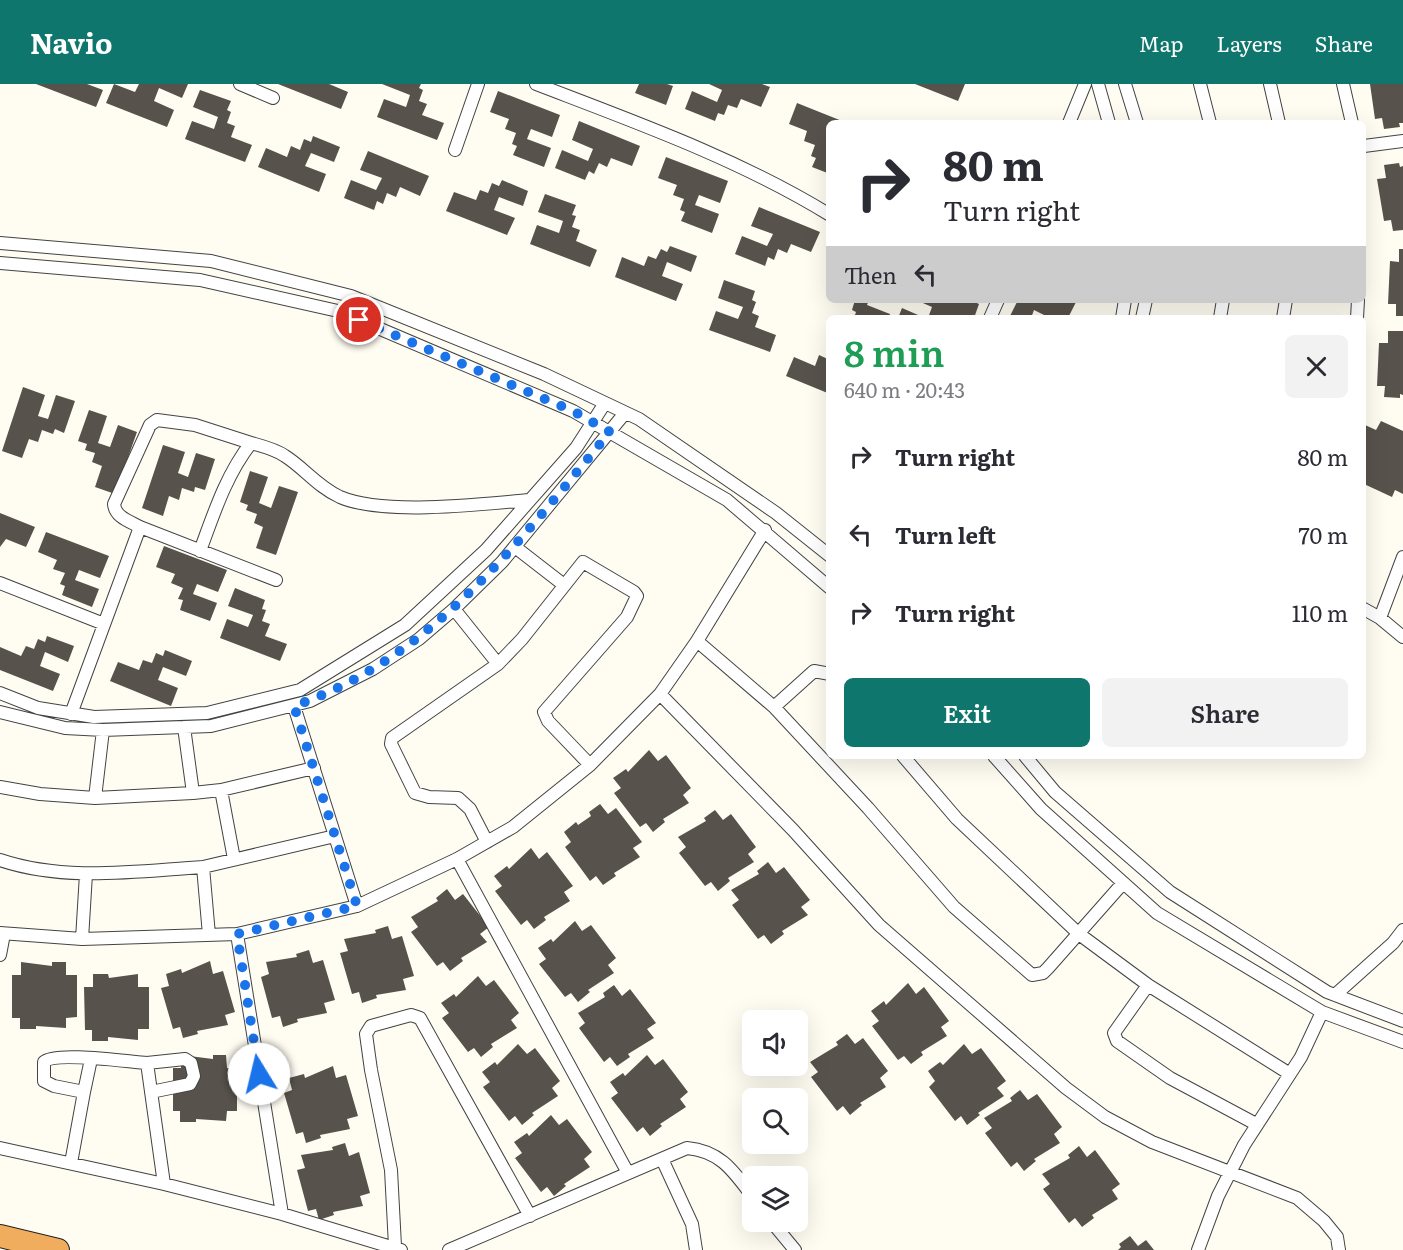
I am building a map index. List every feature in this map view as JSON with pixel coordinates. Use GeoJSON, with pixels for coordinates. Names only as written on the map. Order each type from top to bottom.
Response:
{"type":"FeatureCollection","features":[{"type":"Feature","properties":{"kind":"highway"},"geometry":{"type":"LineString","coordinates":[[0,1236],[58,1250]]}},
{"type":"Feature","properties":{"kind":"street"},"geometry":{"type":"LineString","coordinates":[[240,84],[273,98]]}},
{"type":"Feature","properties":{"kind":"street"},"geometry":{"type":"LineString","coordinates":[[455,150],[478,84]]}},
{"type":"Feature","properties":{"kind":"street"},"geometry":{"type":"LineString","coordinates":[[536,84],[629,120],[766,180],[826,213]]}},
{"type":"Feature","properties":{"kind":"street"},"geometry":{"type":"LineString","coordinates":[[1070,120],[1085,84]]}},
{"type":"Feature","properties":{"kind":"street"},"geometry":{"type":"LineString","coordinates":[[1098,84],[1108,120]]}},
{"type":"Feature","properties":{"kind":"street"},"geometry":{"type":"LineString","coordinates":[[1125,84],[1136,120]]}},
{"type":"Feature","properties":{"kind":"street"},"geometry":{"type":"LineString","coordinates":[[1200,84],[1209,120]]}},
{"type":"Feature","properties":{"kind":"street"},"geometry":{"type":"LineString","coordinates":[[1270,84],[1278,120]]}},
{"type":"Feature","properties":{"kind":"street"},"geometry":{"type":"LineString","coordinates":[[1343,84],[1351,120]]}},
{"type":"Feature","properties":{"kind":"street"},"geometry":{"type":"LineString","coordinates":[[1366,146],[1403,141]]}},
{"type":"Feature","properties":{"kind":"street"},"geometry":{"type":"LineString","coordinates":[[0,243],[211,261],[351,296],[544,374],[639,419],[776,513],[826,553]]}},
{"type":"Feature","properties":{"kind":"street"},"geometry":{"type":"LineString","coordinates":[[0,263],[200,280],[338,311],[573,411],[727,500],[765,530],[826,584]]}},
{"type":"Feature","properties":{"kind":"street"},"geometry":{"type":"LineString","coordinates":[[0,693],[38,708],[94,717],[207,713],[300,690],[405,625],[486,550],[594,423],[605,403]]}},
{"type":"Feature","properties":{"kind":"street"},"geometry":{"type":"LineString","coordinates":[[0,712],[65,728],[103,730],[211,726],[294,706],[373,669],[419,639],[454,609],[515,547],[625,413]]}},
{"type":"Feature","properties":{"kind":"street"},"geometry":{"type":"LineString","coordinates":[[276,580],[140,527],[114,510],[114,504],[150,425],[157,420],[195,425],[251,443],[285,456],[319,485],[362,504],[389,507],[463,506],[530,500]]}},
{"type":"Feature","properties":{"kind":"street"},"geometry":{"type":"LineString","coordinates":[[200,551],[222,491],[237,461],[251,443]]}},
{"type":"Feature","properties":{"kind":"street"},"geometry":{"type":"LineString","coordinates":[[71,714],[140,527]]}},
{"type":"Feature","properties":{"kind":"street"},"geometry":{"type":"LineString","coordinates":[[0,955],[2,934],[82,939],[237,934],[357,906],[457,859],[513,827],[590,765],[660,694],[697,641],[765,530]]}},
{"type":"Feature","properties":{"kind":"street"},"geometry":{"type":"LineString","coordinates":[[515,547],[564,585]]}},
{"type":"Feature","properties":{"kind":"street"},"geometry":{"type":"LineString","coordinates":[[1380,618],[1403,557]]}},
{"type":"Feature","properties":{"kind":"street"},"geometry":{"type":"LineString","coordinates":[[487,842],[470,809],[458,798],[429,797],[415,793],[391,744],[395,733],[498,664],[522,639],[580,564],[585,562],[637,596],[633,610],[543,712],[548,721],[590,765]]}},
{"type":"Feature","properties":{"kind":"street"},"geometry":{"type":"LineString","coordinates":[[0,583],[104,624]]}},
{"type":"Feature","properties":{"kind":"street"},"geometry":{"type":"LineString","coordinates":[[454,609],[498,664]]}},
{"type":"Feature","properties":{"kind":"street"},"geometry":{"type":"LineString","coordinates":[[1366,610],[1380,618],[1403,637]]}},
{"type":"Feature","properties":{"kind":"street"},"geometry":{"type":"LineString","coordinates":[[697,641],[774,707],[868,808],[954,907],[1032,975],[1043,973],[1124,883]]}},
{"type":"Feature","properties":{"kind":"street"},"geometry":{"type":"LineString","coordinates":[[774,707],[814,670],[826,673]]}},
{"type":"Feature","properties":{"kind":"street"},"geometry":{"type":"LineString","coordinates":[[660,694],[793,830],[879,925],[1059,1082],[1126,1130],[1303,1202],[1324,1221],[1337,1237],[1339,1250]]}},
{"type":"Feature","properties":{"kind":"street"},"geometry":{"type":"LineString","coordinates":[[294,706],[357,906]]}},
{"type":"Feature","properties":{"kind":"street"},"geometry":{"type":"LineString","coordinates":[[184,727],[193,793]]}},
{"type":"Feature","properties":{"kind":"street"},"geometry":{"type":"LineString","coordinates":[[95,798],[103,730]]}},
{"type":"Feature","properties":{"kind":"street"},"geometry":{"type":"LineString","coordinates":[[906,759],[957,819],[1079,934],[1148,985],[1290,1074]]}},
{"type":"Feature","properties":{"kind":"street"},"geometry":{"type":"LineString","coordinates":[[997,759],[1041,809],[1156,913],[1322,1012],[1403,1042]]}},
{"type":"Feature","properties":{"kind":"street"},"geometry":{"type":"LineString","coordinates":[[1028,759],[1055,792],[1170,892],[1335,996],[1403,1021]]}},
{"type":"Feature","properties":{"kind":"street"},"geometry":{"type":"LineString","coordinates":[[0,787],[40,794],[95,798],[193,793],[221,790],[314,768]]}},
{"type":"Feature","properties":{"kind":"street"},"geometry":{"type":"LineString","coordinates":[[221,790],[234,859]]}},
{"type":"Feature","properties":{"kind":"street"},"geometry":{"type":"LineString","coordinates":[[0,860],[13,864],[86,874],[202,867],[335,836]]}},
{"type":"Feature","properties":{"kind":"street"},"geometry":{"type":"LineString","coordinates":[[457,859],[627,1173]]}},
{"type":"Feature","properties":{"kind":"street"},"geometry":{"type":"LineString","coordinates":[[202,867],[209,935]]}},
{"type":"Feature","properties":{"kind":"street"},"geometry":{"type":"LineString","coordinates":[[82,939],[86,874]]}},
{"type":"Feature","properties":{"kind":"street"},"geometry":{"type":"LineString","coordinates":[[1335,996],[1393,943],[1403,930]]}},
{"type":"Feature","properties":{"kind":"street"},"geometry":{"type":"LineString","coordinates":[[237,934],[282,1214]]}},
{"type":"Feature","properties":{"kind":"street"},"geometry":{"type":"LineString","coordinates":[[1148,985],[1114,1033],[1117,1041],[1170,1078],[1256,1124]]}},
{"type":"Feature","properties":{"kind":"street"},"geometry":{"type":"LineString","coordinates":[[1198,1250],[1230,1171],[1256,1124],[1301,1057],[1322,1012]]}},
{"type":"Feature","properties":{"kind":"street"},"geometry":{"type":"LineString","coordinates":[[0,1148],[164,1184],[282,1214],[399,1248],[391,1170],[366,1034],[371,1026],[411,1015],[420,1018],[530,1216]]}},
{"type":"Feature","properties":{"kind":"street"},"geometry":{"type":"LineString","coordinates":[[84,1092],[46,1083],[42,1074],[44,1062],[51,1058],[147,1063],[185,1059],[193,1068],[194,1076],[190,1084],[151,1092]]}},
{"type":"Feature","properties":{"kind":"street"},"geometry":{"type":"LineString","coordinates":[[70,1163],[91,1059]]}},
{"type":"Feature","properties":{"kind":"street"},"geometry":{"type":"LineString","coordinates":[[147,1063],[164,1184]]}},
{"type":"Feature","properties":{"kind":"street"},"geometry":{"type":"LineString","coordinates":[[448,1250],[687,1148],[704,1149],[721,1158],[742,1182]]}},
{"type":"Feature","properties":{"kind":"street"},"geometry":{"type":"LineString","coordinates":[[662,1159],[692,1224],[696,1250]]}},
{"type":"Feature","properties":{"kind":"street"},"geometry":{"type":"LineString","coordinates":[[780,1232],[795,1250]]}},
{"type":"Feature","properties":{"kind":"building"},"geometry":{"type":"Polygon","coordinates":[[[36,84],[87,84],[103,90],[96,107],[36,84]]]}},
{"type":"Feature","properties":{"kind":"building"},"geometry":{"type":"Polygon","coordinates":[[[114,84],[135,92],[139,84],[188,84],[182,98],[159,88],[154,101],[174,110],[167,127],[106,103],[114,84]]]}},
{"type":"Feature","properties":{"kind":"building"},"geometry":{"type":"Polygon","coordinates":[[[278,84],[329,84],[348,92],[341,109],[278,84]]]}},
{"type":"Feature","properties":{"kind":"building"},"geometry":{"type":"Polygon","coordinates":[[[382,84],[421,84],[419,88],[423,90],[419,101],[427,104],[422,115],[444,123],[437,140],[377,117],[384,99],[406,107],[410,95],[382,84]]]}},
{"type":"Feature","properties":{"kind":"building"},"geometry":{"type":"Polygon","coordinates":[[[639,84],[673,86],[666,105],[635,93],[639,84]]]}},
{"type":"Feature","properties":{"kind":"building"},"geometry":{"type":"Polygon","coordinates":[[[709,84],[762,84],[770,87],[761,107],[741,99],[737,108],[728,105],[724,115],[718,113],[715,121],[685,109],[692,91],[717,102],[722,90],[709,84]]]}},
{"type":"Feature","properties":{"kind":"building"},"geometry":{"type":"Polygon","coordinates":[[[915,84],[965,84],[958,101],[915,84]]]}},
{"type":"Feature","properties":{"kind":"building"},"geometry":{"type":"Polygon","coordinates":[[[1370,84],[1403,84],[1403,123],[1399,123],[1400,127],[1384,129],[1382,118],[1375,119],[1370,84]]]}},
{"type":"Feature","properties":{"kind":"building"},"geometry":{"type":"Polygon","coordinates":[[[200,90],[231,101],[227,110],[231,112],[227,123],[235,126],[231,137],[252,145],[245,162],[185,139],[192,121],[214,129],[218,117],[193,107],[200,90]]]}},
{"type":"Feature","properties":{"kind":"building"},"geometry":{"type":"Polygon","coordinates":[[[498,91],[560,115],[552,137],[531,129],[527,139],[551,148],[544,167],[513,155],[517,146],[512,144],[516,133],[505,129],[509,119],[490,112],[498,91]]]}},
{"type":"Feature","properties":{"kind":"building"},"geometry":{"type":"Polygon","coordinates":[[[797,103],[840,120],[826,120],[826,172],[812,167],[816,158],[811,156],[815,145],[804,141],[807,131],[789,124],[797,103]]]}},
{"type":"Feature","properties":{"kind":"building"},"geometry":{"type":"Polygon","coordinates":[[[579,121],[640,146],[632,166],[611,158],[607,167],[599,163],[594,174],[589,171],[585,180],[555,168],[562,150],[588,161],[593,149],[572,140],[579,121]]]}},
{"type":"Feature","properties":{"kind":"building"},"geometry":{"type":"Polygon","coordinates":[[[313,136],[340,147],[334,162],[311,153],[305,166],[326,174],[319,192],[258,167],[266,148],[287,157],[291,146],[300,150],[304,139],[311,142],[313,136]]]}},
{"type":"Feature","properties":{"kind":"building"},"geometry":{"type":"Polygon","coordinates":[[[368,151],[429,176],[420,196],[400,187],[396,197],[387,193],[383,204],[377,201],[374,210],[344,198],[351,180],[376,190],[382,178],[360,170],[368,151]]]}},
{"type":"Feature","properties":{"kind":"building"},"geometry":{"type":"Polygon","coordinates":[[[666,157],[728,181],[720,203],[699,195],[695,205],[719,214],[712,233],[681,221],[685,212],[680,210],[684,199],[673,195],[677,185],[658,178],[666,157]]]}},
{"type":"Feature","properties":{"kind":"building"},"geometry":{"type":"Polygon","coordinates":[[[1399,163],[1400,167],[1403,166],[1403,230],[1393,231],[1391,220],[1384,221],[1377,179],[1386,178],[1384,165],[1399,163]]]}},
{"type":"Feature","properties":{"kind":"building"},"geometry":{"type":"Polygon","coordinates":[[[502,180],[528,191],[523,206],[499,197],[494,210],[515,218],[507,235],[446,211],[454,192],[476,200],[480,190],[488,193],[492,183],[499,186],[502,180]]]}},
{"type":"Feature","properties":{"kind":"building"},"geometry":{"type":"Polygon","coordinates":[[[545,194],[576,205],[572,215],[576,216],[572,227],[580,230],[576,241],[597,250],[590,267],[530,244],[537,225],[559,233],[563,221],[538,212],[545,194]]]}},
{"type":"Feature","properties":{"kind":"building"},"geometry":{"type":"Polygon","coordinates":[[[759,207],[820,232],[811,252],[791,244],[787,253],[778,249],[774,260],[768,257],[765,266],[735,254],[742,236],[767,246],[773,234],[751,226],[759,207]]]}},
{"type":"Feature","properties":{"kind":"building"},"geometry":{"type":"Polygon","coordinates":[[[670,246],[697,256],[691,272],[667,262],[662,276],[683,284],[676,301],[615,277],[622,257],[644,266],[648,256],[656,259],[661,249],[667,252],[670,246]]]}},
{"type":"Feature","properties":{"kind":"building"},"geometry":{"type":"Polygon","coordinates":[[[1399,249],[1403,249],[1403,316],[1396,316],[1396,304],[1388,304],[1390,261],[1399,262],[1399,249]]]}},
{"type":"Feature","properties":{"kind":"building"},"geometry":{"type":"Polygon","coordinates":[[[724,280],[755,291],[752,300],[756,302],[752,313],[759,316],[755,327],[776,335],[770,352],[709,330],[716,311],[738,319],[743,307],[718,298],[724,280]]]}},
{"type":"Feature","properties":{"kind":"building"},"geometry":{"type":"Polygon","coordinates":[[[854,303],[868,303],[867,305],[890,314],[855,315],[856,312],[852,310],[854,303]]]}},
{"type":"Feature","properties":{"kind":"building"},"geometry":{"type":"Polygon","coordinates":[[[923,303],[979,304],[975,315],[929,315],[932,307],[923,303]]]}},
{"type":"Feature","properties":{"kind":"building"},"geometry":{"type":"Polygon","coordinates":[[[1016,303],[1076,303],[1070,315],[1044,315],[1034,310],[1032,315],[1010,315],[1016,303]]]}},
{"type":"Feature","properties":{"kind":"building"},"geometry":{"type":"Polygon","coordinates":[[[902,308],[918,315],[899,315],[902,308]]]}},
{"type":"Feature","properties":{"kind":"building"},"geometry":{"type":"Polygon","coordinates":[[[1388,331],[1403,331],[1403,395],[1400,394],[1400,398],[1384,397],[1385,386],[1377,386],[1379,343],[1388,343],[1388,331]]]}},
{"type":"Feature","properties":{"kind":"building"},"geometry":{"type":"Polygon","coordinates":[[[819,355],[826,358],[826,392],[786,376],[794,357],[815,366],[819,355]]]}},
{"type":"Feature","properties":{"kind":"building"},"geometry":{"type":"Polygon","coordinates":[[[23,387],[45,395],[38,416],[48,419],[56,395],[75,401],[64,433],[55,429],[53,434],[42,430],[38,442],[29,439],[22,458],[2,451],[23,387]]]}},
{"type":"Feature","properties":{"kind":"building"},"geometry":{"type":"Polygon","coordinates":[[[89,410],[107,416],[98,443],[110,447],[118,425],[137,432],[115,494],[95,487],[102,466],[92,462],[95,453],[85,450],[87,444],[78,441],[89,410]]]}},
{"type":"Feature","properties":{"kind":"building"},"geometry":{"type":"Polygon","coordinates":[[[1381,421],[1403,431],[1403,494],[1395,490],[1392,497],[1366,485],[1366,425],[1376,430],[1381,421]]]}},
{"type":"Feature","properties":{"kind":"building"},"geometry":{"type":"Polygon","coordinates":[[[163,445],[185,452],[178,473],[188,477],[196,453],[215,459],[205,490],[195,487],[194,492],[182,488],[179,500],[169,496],[163,516],[142,508],[163,445]]]}},
{"type":"Feature","properties":{"kind":"building"},"geometry":{"type":"Polygon","coordinates":[[[250,471],[268,477],[259,503],[271,508],[279,486],[298,492],[276,555],[256,548],[263,527],[254,523],[257,514],[246,510],[248,505],[240,502],[250,471]]]}},
{"type":"Feature","properties":{"kind":"building"},"geometry":{"type":"Polygon","coordinates":[[[0,513],[35,527],[26,547],[6,539],[0,547],[0,513]]]}},
{"type":"Feature","properties":{"kind":"building"},"geometry":{"type":"Polygon","coordinates":[[[46,532],[109,556],[100,578],[79,570],[75,580],[99,589],[92,607],[62,595],[65,586],[60,584],[65,573],[53,569],[57,560],[38,552],[46,532]]]}},
{"type":"Feature","properties":{"kind":"building"},"geometry":{"type":"Polygon","coordinates":[[[164,546],[227,570],[218,592],[197,584],[193,594],[217,603],[210,621],[180,610],[183,600],[178,599],[183,588],[171,583],[175,574],[156,567],[164,546]]]}},
{"type":"Feature","properties":{"kind":"building"},"geometry":{"type":"Polygon","coordinates":[[[235,588],[265,600],[262,609],[266,610],[262,621],[270,624],[265,636],[287,644],[280,661],[220,638],[227,619],[248,627],[253,615],[228,606],[235,588]]]}},
{"type":"Feature","properties":{"kind":"building"},"geometry":{"type":"Polygon","coordinates":[[[47,636],[74,646],[68,662],[45,652],[40,666],[60,674],[53,691],[0,670],[0,647],[21,656],[26,646],[34,649],[38,639],[45,642],[47,636]]]}},
{"type":"Feature","properties":{"kind":"building"},"geometry":{"type":"Polygon","coordinates":[[[165,650],[192,661],[186,676],[163,667],[158,680],[178,688],[171,706],[110,681],[118,662],[139,670],[143,660],[152,663],[156,653],[163,656],[165,650]]]}},
{"type":"Feature","properties":{"kind":"building"},"geometry":{"type":"Polygon","coordinates":[[[649,750],[658,761],[666,755],[691,788],[683,795],[689,803],[663,819],[665,822],[653,832],[646,823],[640,827],[614,793],[621,788],[613,778],[626,769],[628,772],[649,750]]]}},
{"type":"Feature","properties":{"kind":"building"},"geometry":{"type":"Polygon","coordinates":[[[600,804],[608,814],[616,808],[642,842],[633,848],[640,857],[614,873],[616,876],[603,885],[596,876],[590,881],[565,847],[571,842],[564,832],[576,822],[578,825],[591,816],[589,812],[600,804]]]}},
{"type":"Feature","properties":{"kind":"building"},"geometry":{"type":"Polygon","coordinates":[[[715,810],[723,820],[731,814],[756,847],[748,854],[754,862],[728,878],[730,881],[718,891],[711,882],[705,886],[679,853],[686,847],[678,837],[706,821],[704,818],[715,810]]]}},
{"type":"Feature","properties":{"kind":"building"},"geometry":{"type":"Polygon","coordinates":[[[531,848],[539,859],[547,852],[573,886],[564,892],[570,901],[544,917],[546,920],[534,929],[527,920],[521,925],[495,891],[502,886],[494,876],[507,866],[509,869],[531,848]]]}},
{"type":"Feature","properties":{"kind":"building"},"geometry":{"type":"Polygon","coordinates":[[[768,862],[776,873],[784,867],[810,900],[801,907],[808,915],[782,931],[784,934],[771,944],[764,935],[758,939],[732,905],[739,900],[731,890],[759,874],[757,871],[768,862]]]}},
{"type":"Feature","properties":{"kind":"building"},"geometry":{"type":"Polygon","coordinates":[[[447,889],[455,900],[463,894],[489,927],[480,934],[487,942],[461,958],[463,961],[450,971],[443,962],[437,966],[411,932],[418,927],[411,917],[438,901],[436,898],[447,889]]]}},
{"type":"Feature","properties":{"kind":"building"},"geometry":{"type":"Polygon","coordinates":[[[575,921],[582,931],[591,925],[616,958],[608,965],[614,973],[588,990],[590,992],[578,1002],[571,993],[565,997],[539,964],[546,959],[538,948],[551,939],[553,942],[575,921]]]}},
{"type":"Feature","properties":{"kind":"building"},"geometry":{"type":"Polygon","coordinates":[[[388,926],[392,939],[402,936],[414,976],[403,979],[406,990],[376,995],[377,998],[362,1003],[359,992],[352,994],[340,953],[348,951],[344,939],[376,933],[375,930],[388,926]]]}},
{"type":"Feature","properties":{"kind":"building"},"geometry":{"type":"Polygon","coordinates":[[[309,950],[313,963],[323,960],[335,1000],[324,1003],[327,1013],[297,1019],[298,1022],[283,1027],[280,1016],[272,1018],[261,977],[269,974],[266,962],[297,957],[296,954],[309,950]]]}},
{"type":"Feature","properties":{"kind":"building"},"geometry":{"type":"Polygon","coordinates":[[[210,961],[213,974],[223,971],[235,1012],[225,1015],[228,1025],[197,1031],[198,1034],[183,1038],[180,1027],[173,1029],[161,988],[169,986],[166,974],[181,969],[182,973],[210,961]]]}},
{"type":"Feature","properties":{"kind":"building"},"geometry":{"type":"Polygon","coordinates":[[[21,962],[52,966],[52,962],[66,962],[66,975],[77,975],[77,1017],[66,1018],[66,1028],[36,1026],[36,1029],[20,1029],[20,1018],[12,1018],[12,975],[21,975],[21,962]]]}},
{"type":"Feature","properties":{"kind":"building"},"geometry":{"type":"Polygon","coordinates":[[[93,974],[108,974],[109,978],[138,974],[138,987],[149,987],[149,1029],[138,1029],[138,1040],[108,1037],[108,1041],[92,1041],[92,1030],[85,1030],[84,987],[93,987],[93,974]]]}},
{"type":"Feature","properties":{"kind":"building"},"geometry":{"type":"Polygon","coordinates":[[[478,976],[486,986],[494,980],[519,1013],[511,1020],[517,1028],[491,1044],[493,1047],[481,1057],[474,1048],[468,1052],[442,1018],[449,1013],[441,1003],[454,994],[456,997],[478,976]]]}},
{"type":"Feature","properties":{"kind":"building"},"geometry":{"type":"Polygon","coordinates":[[[908,983],[916,994],[924,987],[949,1021],[941,1027],[947,1036],[921,1052],[923,1055],[911,1064],[904,1056],[898,1060],[872,1026],[879,1021],[871,1011],[884,1001],[886,1005],[908,983]]]}},
{"type":"Feature","properties":{"kind":"building"},"geometry":{"type":"Polygon","coordinates":[[[614,985],[622,996],[630,989],[656,1023],[647,1029],[654,1038],[628,1054],[630,1057],[617,1066],[610,1057],[604,1062],[579,1028],[585,1023],[578,1013],[605,997],[603,993],[614,985]]]}},
{"type":"Feature","properties":{"kind":"building"},"geometry":{"type":"Polygon","coordinates":[[[847,1034],[855,1044],[863,1038],[888,1071],[880,1078],[886,1087],[860,1103],[862,1105],[850,1115],[843,1106],[837,1111],[811,1077],[818,1072],[810,1062],[838,1045],[836,1042],[847,1034]]]}},
{"type":"Feature","properties":{"kind":"building"},"geometry":{"type":"Polygon","coordinates":[[[518,1044],[527,1054],[535,1048],[560,1081],[552,1088],[558,1096],[532,1113],[534,1115],[522,1125],[515,1116],[509,1121],[483,1087],[490,1082],[482,1072],[495,1062],[497,1065],[518,1044]]]}},
{"type":"Feature","properties":{"kind":"building"},"geometry":{"type":"Polygon","coordinates":[[[964,1044],[972,1054],[981,1048],[1006,1081],[997,1088],[1004,1096],[978,1113],[980,1115],[967,1125],[961,1116],[955,1121],[929,1087],[935,1081],[928,1071],[940,1062],[943,1065],[964,1044]]]}},
{"type":"Feature","properties":{"kind":"building"},"geometry":{"type":"Polygon","coordinates":[[[181,1055],[213,1059],[213,1055],[226,1055],[227,1068],[237,1068],[237,1111],[227,1111],[226,1121],[196,1119],[196,1122],[180,1122],[180,1111],[173,1111],[173,1068],[181,1068],[181,1055]]]}},
{"type":"Feature","properties":{"kind":"building"},"geometry":{"type":"Polygon","coordinates":[[[647,1055],[655,1065],[663,1059],[688,1092],[680,1099],[686,1107],[660,1124],[662,1126],[650,1136],[643,1127],[637,1132],[611,1098],[618,1093],[610,1082],[623,1073],[625,1076],[647,1055]]]}},
{"type":"Feature","properties":{"kind":"building"},"geometry":{"type":"Polygon","coordinates":[[[333,1066],[336,1078],[346,1075],[358,1116],[347,1119],[350,1129],[320,1135],[321,1138],[306,1143],[303,1132],[296,1134],[284,1093],[292,1090],[289,1078],[304,1074],[305,1078],[333,1066]]]}},
{"type":"Feature","properties":{"kind":"building"},"geometry":{"type":"Polygon","coordinates":[[[1020,1090],[1028,1100],[1037,1094],[1062,1127],[1054,1134],[1060,1143],[1034,1159],[1036,1161],[1024,1171],[1017,1162],[1011,1167],[985,1133],[992,1128],[984,1118],[1012,1101],[1010,1098],[1020,1090]]]}},
{"type":"Feature","properties":{"kind":"building"},"geometry":{"type":"Polygon","coordinates":[[[551,1115],[559,1125],[567,1119],[592,1152],[584,1159],[590,1167],[564,1184],[566,1186],[554,1196],[547,1187],[541,1192],[515,1158],[522,1153],[514,1142],[527,1133],[529,1136],[551,1115]]]}},
{"type":"Feature","properties":{"kind":"building"},"geometry":{"type":"Polygon","coordinates":[[[345,1143],[349,1156],[359,1152],[370,1193],[360,1196],[363,1206],[333,1212],[334,1215],[319,1220],[316,1209],[308,1211],[297,1170],[305,1168],[301,1155],[333,1150],[332,1147],[345,1143]]]}},
{"type":"Feature","properties":{"kind":"building"},"geometry":{"type":"Polygon","coordinates":[[[1079,1146],[1087,1157],[1095,1150],[1120,1184],[1112,1190],[1118,1199],[1092,1215],[1094,1218],[1082,1227],[1075,1218],[1069,1223],[1043,1189],[1050,1184],[1042,1174],[1070,1158],[1068,1155],[1079,1146]]]}},
{"type":"Feature","properties":{"kind":"building"},"geometry":{"type":"Polygon","coordinates":[[[1130,1236],[1138,1246],[1146,1240],[1154,1250],[1118,1250],[1121,1247],[1119,1244],[1130,1236]]]}},
{"type":"Feature","properties":{"kind":"route"},"geometry":{"type":"LineString","coordinates":[[259,1074],[237,934],[357,906],[294,706],[373,669],[419,639],[454,609],[502,562],[610,432],[573,411],[359,320]]}}]}
